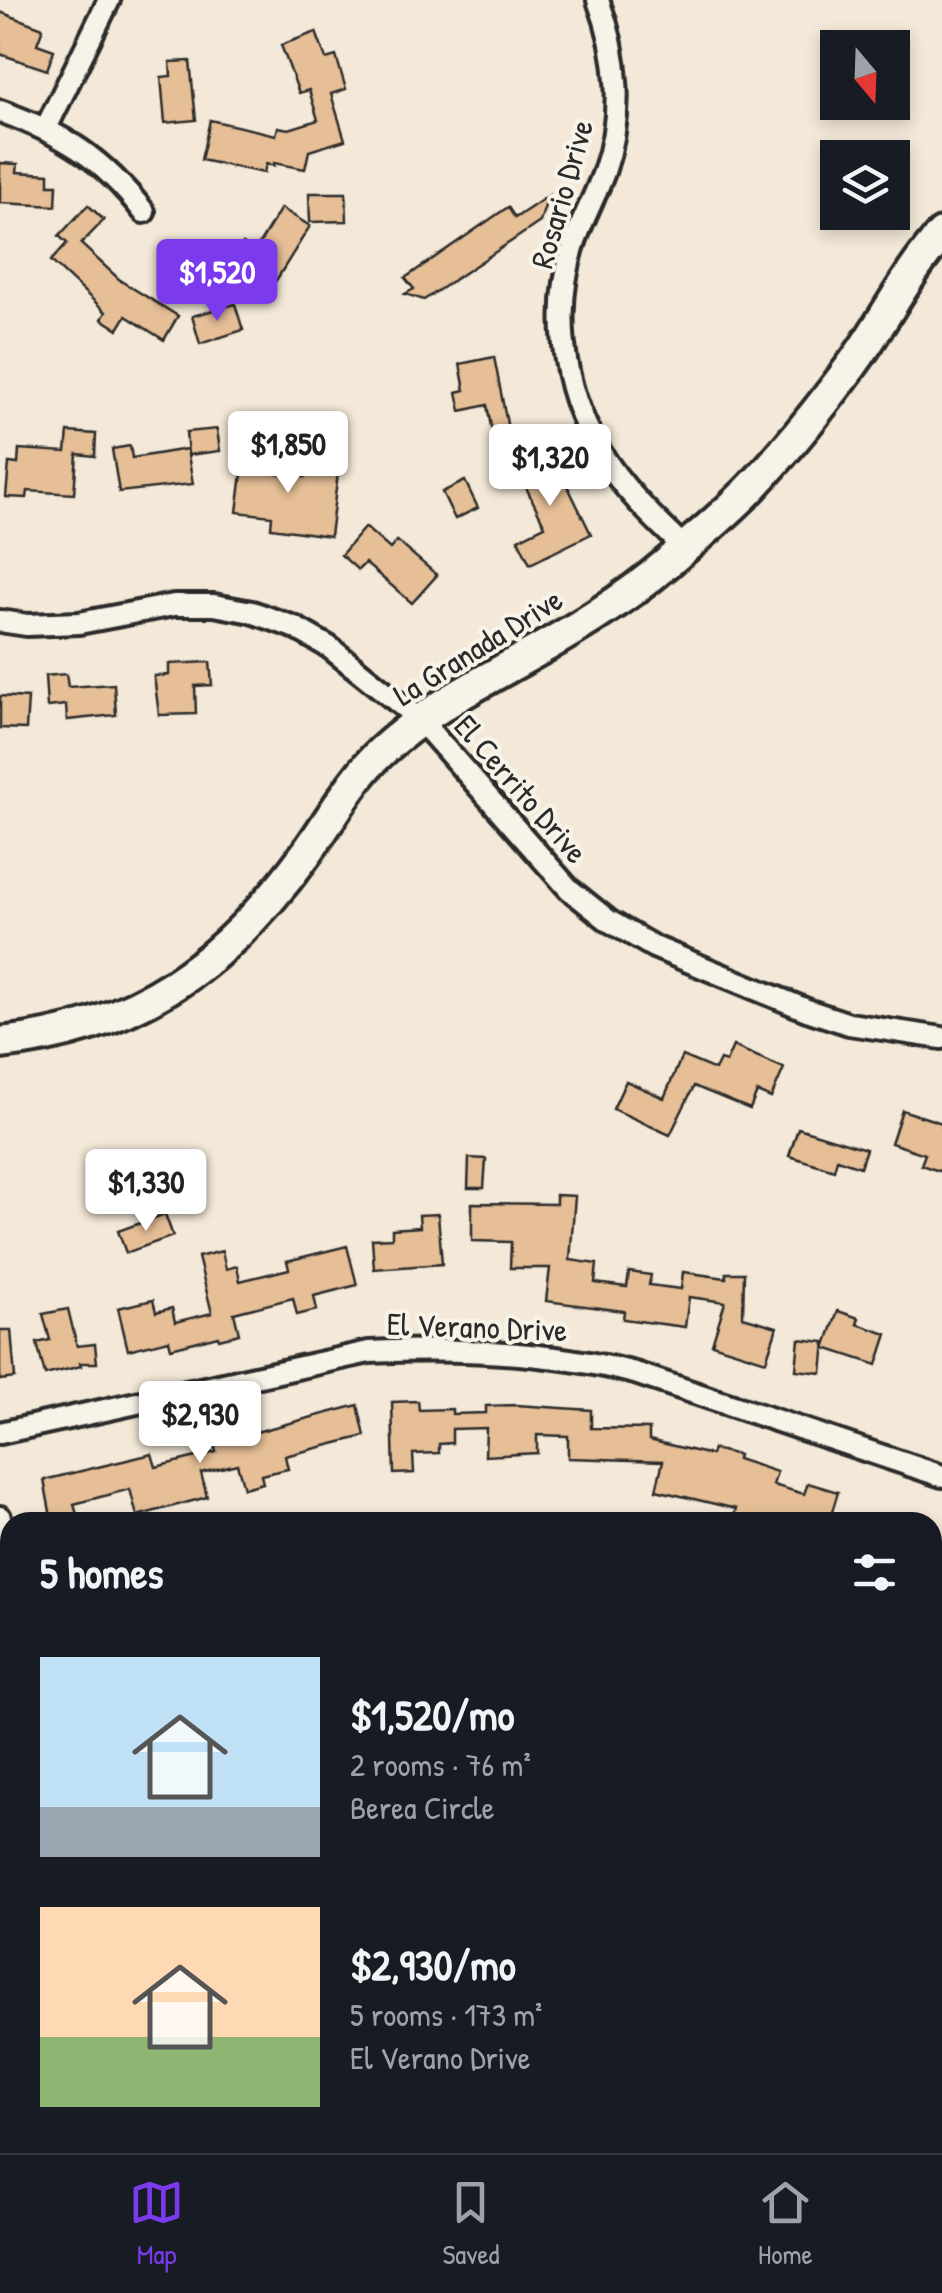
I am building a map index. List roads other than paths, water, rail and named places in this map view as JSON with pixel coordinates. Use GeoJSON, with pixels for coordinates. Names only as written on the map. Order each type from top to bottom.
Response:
{"type":"FeatureCollection","features":[{"type":"Feature","properties":{"kind":"street"},"geometry":{"type":"LineString","coordinates":[[46,128],[109,0]]}},
{"type":"Feature","properties":{"kind":"street","name":"Rosario Drive"},"geometry":{"type":"LineString","coordinates":[[598,0],[614,54],[616,114],[604,171],[576,238],[566,274],[562,318],[565,357],[578,406],[598,450],[685,548]]}},
{"type":"Feature","properties":{"kind":"street"},"geometry":{"type":"LineString","coordinates":[[0,112],[46,128],[100,163],[144,212]]}},
{"type":"Feature","properties":{"kind":"street","name":"La Granada Drive"},"geometry":{"type":"LineString","coordinates":[[0,1043],[99,1022],[184,979],[226,948],[264,909],[353,783],[381,752],[420,720],[595,616],[685,548],[750,489],[855,361],[917,262],[942,234]]}},
{"type":"Feature","properties":{"kind":"street","name":"El Cerrito Drive"},"geometry":{"type":"LineString","coordinates":[[0,621],[26,625],[79,623],[174,604],[214,605],[252,612],[294,627],[329,647],[420,720],[569,889],[610,921],[654,946],[807,1010],[849,1024],[942,1038]]}},
{"type":"Feature","properties":{"kind":"street","name":"El Verano Drive"},"geometry":{"type":"LineString","coordinates":[[0,1433],[369,1352],[426,1349],[597,1363],[942,1476]]}}]}
